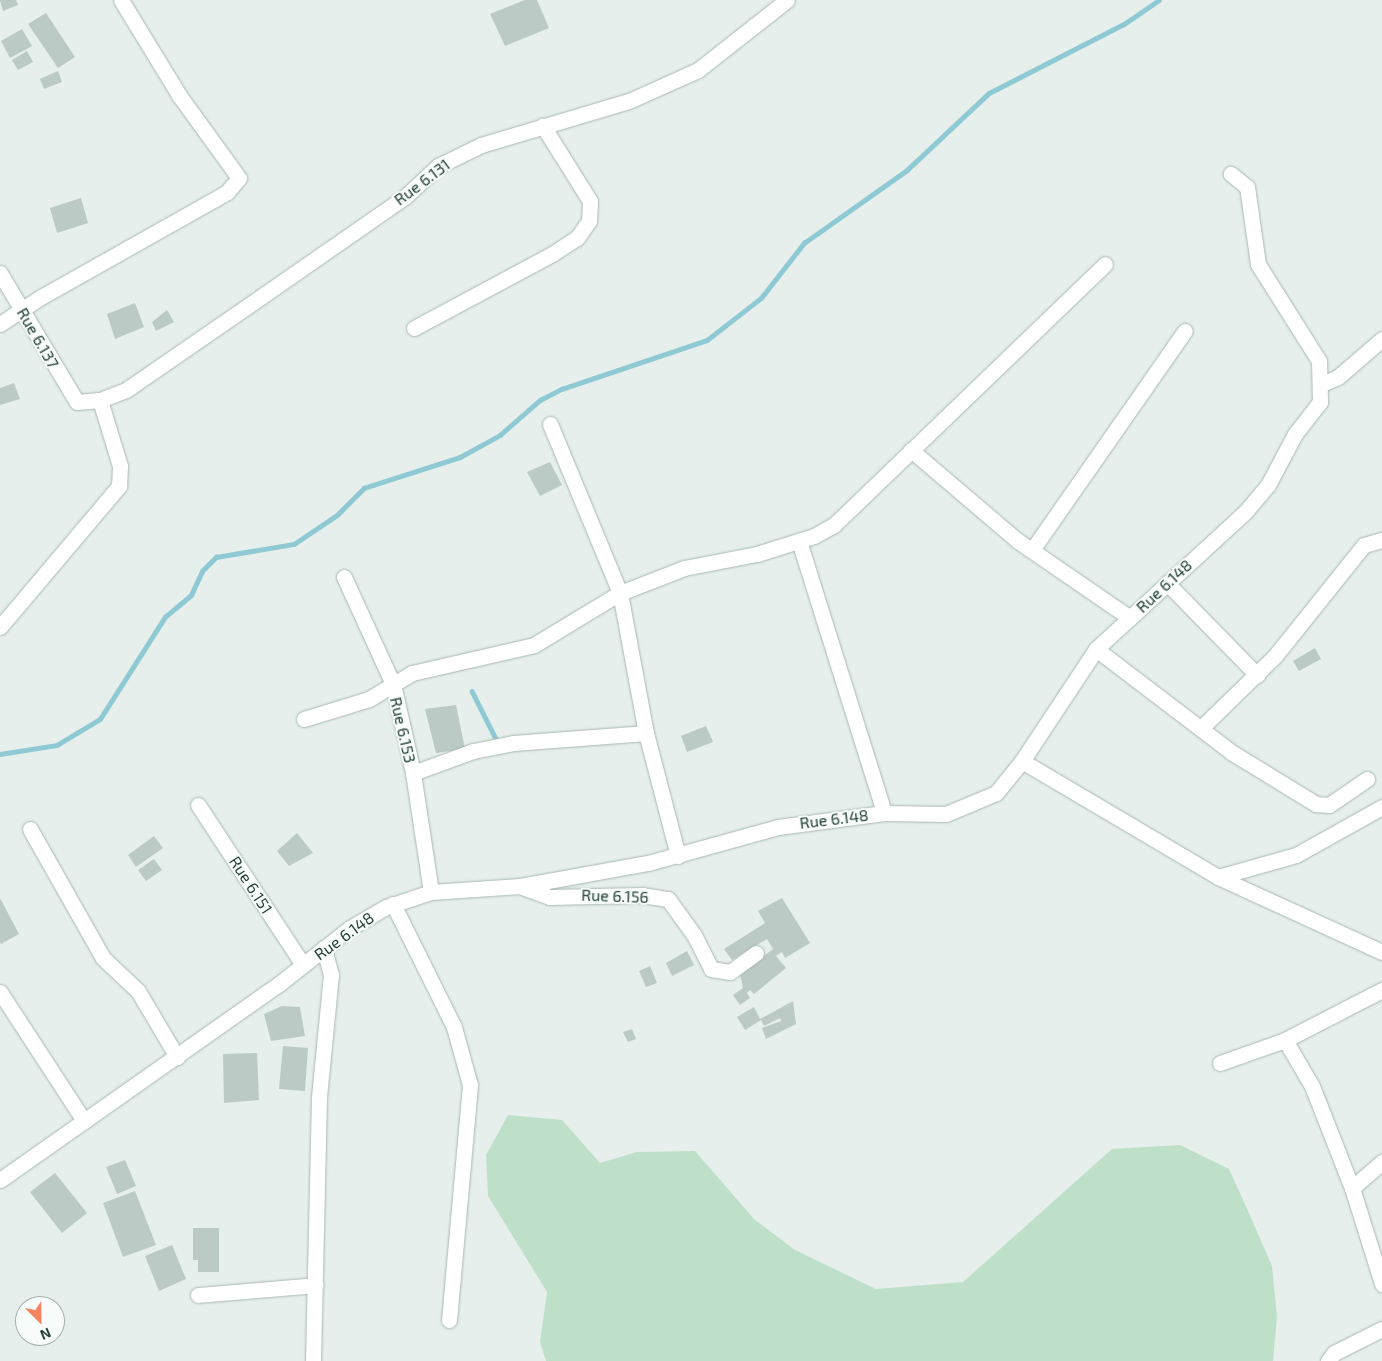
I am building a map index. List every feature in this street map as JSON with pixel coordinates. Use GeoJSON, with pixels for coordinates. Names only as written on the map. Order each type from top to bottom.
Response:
{"type":"FeatureCollection","features":[{"type":"Feature","properties":{"kind":"street"},"geometry":{"type":"LineString","coordinates":[[0,324],[21,310],[227,192],[239,178],[179,95],[121,0]]}},
{"type":"Feature","properties":{"kind":"street","name":"Rue 6.131"},"geometry":{"type":"LineString","coordinates":[[77,402],[100,400],[126,390],[406,196],[438,166],[481,145],[629,101],[698,70],[787,0]]}},
{"type":"Feature","properties":{"kind":"street"},"geometry":{"type":"LineString","coordinates":[[414,328],[552,254],[577,238],[589,221],[590,201],[542,126]]}},
{"type":"Feature","properties":{"kind":"street","name":"Rue 6.148"},"geometry":{"type":"LineString","coordinates":[[0,1180],[177,1057],[368,916],[394,904],[431,892],[520,886],[678,856],[778,827],[884,813],[933,815],[980,802],[996,793],[1022,761],[1096,649],[1268,485],[1295,434],[1320,402],[1322,384],[1318,361],[1258,264],[1247,187],[1232,174]]}},
{"type":"Feature","properties":{"kind":"street"},"geometry":{"type":"LineString","coordinates":[[304,719],[369,699],[393,684],[427,668],[534,645],[620,593],[684,568],[799,541],[834,525],[1105,264]]}},
{"type":"Feature","properties":{"kind":"street","name":"Rue 6.137"},"geometry":{"type":"LineString","coordinates":[[0,274],[77,402]]}},
{"type":"Feature","properties":{"kind":"street"},"geometry":{"type":"LineString","coordinates":[[1032,550],[1184,331]]}},
{"type":"Feature","properties":{"kind":"street"},"geometry":{"type":"LineString","coordinates":[[1322,384],[1338,377],[1382,340]]}},
{"type":"Feature","properties":{"kind":"street"},"geometry":{"type":"LineString","coordinates":[[0,628],[119,486],[120,466],[100,400]]}},
{"type":"Feature","properties":{"kind":"street"},"geometry":{"type":"LineString","coordinates":[[550,424],[620,593],[646,733],[678,856]]}},
{"type":"Feature","properties":{"kind":"street"},"geometry":{"type":"LineString","coordinates":[[911,450],[1032,550],[1130,618]]}},
{"type":"Feature","properties":{"kind":"street"},"geometry":{"type":"LineString","coordinates":[[1202,728],[1257,675],[1364,545],[1382,540]]}},
{"type":"Feature","properties":{"kind":"street"},"geometry":{"type":"LineString","coordinates":[[799,541],[845,680],[884,813]]}},
{"type":"Feature","properties":{"kind":"street","name":"Rue 6.153"},"geometry":{"type":"LineString","coordinates":[[344,577],[393,684],[413,773],[431,892]]}},
{"type":"Feature","properties":{"kind":"street"},"geometry":{"type":"LineString","coordinates":[[1167,583],[1257,675]]}},
{"type":"Feature","properties":{"kind":"street"},"geometry":{"type":"LineString","coordinates":[[1096,649],[1231,752],[1316,804],[1329,805],[1367,779]]}},
{"type":"Feature","properties":{"kind":"street"},"geometry":{"type":"LineString","coordinates":[[413,773],[473,751],[514,743],[646,733]]}},
{"type":"Feature","properties":{"kind":"street"},"geometry":{"type":"LineString","coordinates":[[1022,761],[1218,877],[1382,952]]}},
{"type":"Feature","properties":{"kind":"street","name":"Rue 6.151"},"geometry":{"type":"LineString","coordinates":[[198,805],[303,965]]}},
{"type":"Feature","properties":{"kind":"street"},"geometry":{"type":"LineString","coordinates":[[1218,877],[1296,854],[1382,807]]}},
{"type":"Feature","properties":{"kind":"street"},"geometry":{"type":"LineString","coordinates":[[30,829],[104,958],[138,991],[177,1057]]}},
{"type":"Feature","properties":{"kind":"street","name":"Rue 6.156"},"geometry":{"type":"LineString","coordinates":[[520,886],[550,897],[642,895],[668,900],[694,934],[711,969],[730,972],[756,953]]}},
{"type":"Feature","properties":{"kind":"street"},"geometry":{"type":"LineString","coordinates":[[394,904],[454,1027],[470,1085],[449,1320]]}},
{"type":"Feature","properties":{"kind":"street"},"geometry":{"type":"LineString","coordinates":[[313,1361],[319,1097],[331,975],[324,948]]}},
{"type":"Feature","properties":{"kind":"street"},"geometry":{"type":"LineString","coordinates":[[1220,1063],[1286,1040],[1382,990]]}},
{"type":"Feature","properties":{"kind":"street"},"geometry":{"type":"LineString","coordinates":[[0,992],[84,1121]]}},
{"type":"Feature","properties":{"kind":"street"},"geometry":{"type":"LineString","coordinates":[[1286,1040],[1312,1086],[1352,1188],[1382,1284]]}},
{"type":"Feature","properties":{"kind":"street"},"geometry":{"type":"LineString","coordinates":[[1352,1188],[1382,1162]]}},
{"type":"Feature","properties":{"kind":"street"},"geometry":{"type":"LineString","coordinates":[[198,1296],[316,1285]]}},
{"type":"Feature","properties":{"kind":"street"},"geometry":{"type":"LineString","coordinates":[[1328,1361],[1334,1353],[1382,1329]]}},
{"type":"Feature","properties":{"kind":"green space"},"geometry":{"type":"Polygon","coordinates":[[[508,1115],[562,1120],[600,1163],[637,1152],[695,1151],[754,1219],[795,1250],[876,1289],[963,1282],[1112,1149],[1180,1145],[1229,1169],[1272,1266],[1277,1317],[1273,1361],[546,1361],[540,1342],[547,1292],[488,1196],[486,1155],[508,1115]]]}},
{"type":"Feature","properties":{"kind":"building"},"geometry":{"type":"Polygon","coordinates":[[[0,0],[16,0],[18,5],[3,11],[0,0]]]}},
{"type":"Feature","properties":{"kind":"building"},"geometry":{"type":"Polygon","coordinates":[[[525,0],[537,0],[549,28],[505,46],[490,14],[525,0]]]}},
{"type":"Feature","properties":{"kind":"building"},"geometry":{"type":"Polygon","coordinates":[[[46,13],[75,57],[58,68],[28,24],[46,13]]]}},
{"type":"Feature","properties":{"kind":"building"},"geometry":{"type":"Polygon","coordinates":[[[22,29],[32,46],[10,58],[1,41],[22,29]]]}},
{"type":"Feature","properties":{"kind":"building"},"geometry":{"type":"Polygon","coordinates":[[[27,51],[33,62],[18,70],[12,60],[27,51]]]}},
{"type":"Feature","properties":{"kind":"building"},"geometry":{"type":"Polygon","coordinates":[[[58,71],[62,82],[44,89],[40,79],[58,71]]]}},
{"type":"Feature","properties":{"kind":"building"},"geometry":{"type":"Polygon","coordinates":[[[81,198],[88,223],[57,233],[50,208],[81,198]]]}},
{"type":"Feature","properties":{"kind":"building"},"geometry":{"type":"Polygon","coordinates":[[[135,303],[144,327],[115,339],[107,314],[135,303]]]}},
{"type":"Feature","properties":{"kind":"building"},"geometry":{"type":"Polygon","coordinates":[[[167,310],[174,322],[156,331],[152,322],[167,310]]]}},
{"type":"Feature","properties":{"kind":"building"},"geometry":{"type":"Polygon","coordinates":[[[14,383],[20,399],[0,405],[0,388],[14,383]]]}},
{"type":"Feature","properties":{"kind":"building"},"geometry":{"type":"Polygon","coordinates":[[[550,462],[562,485],[540,496],[527,472],[550,462]]]}},
{"type":"Feature","properties":{"kind":"building"},"geometry":{"type":"Polygon","coordinates":[[[1315,648],[1321,659],[1299,671],[1293,661],[1315,648]]]}},
{"type":"Feature","properties":{"kind":"building"},"geometry":{"type":"Polygon","coordinates":[[[456,705],[465,749],[436,753],[425,709],[456,705]]]}},
{"type":"Feature","properties":{"kind":"building"},"geometry":{"type":"Polygon","coordinates":[[[706,726],[713,742],[687,752],[681,736],[706,726]]]}},
{"type":"Feature","properties":{"kind":"building"},"geometry":{"type":"Polygon","coordinates":[[[297,833],[313,853],[289,866],[277,851],[297,833]]]}},
{"type":"Feature","properties":{"kind":"building"},"geometry":{"type":"Polygon","coordinates":[[[154,836],[163,848],[136,867],[128,855],[154,836]]]}},
{"type":"Feature","properties":{"kind":"building"},"geometry":{"type":"Polygon","coordinates":[[[154,859],[162,870],[146,881],[138,870],[154,859]]]}},
{"type":"Feature","properties":{"kind":"building"},"geometry":{"type":"Polygon","coordinates":[[[0,898],[19,934],[1,944],[0,942],[0,898]]]}},
{"type":"Feature","properties":{"kind":"building"},"geometry":{"type":"Polygon","coordinates":[[[782,898],[810,943],[785,958],[782,952],[776,956],[786,968],[754,994],[750,990],[747,993],[750,998],[740,1005],[733,995],[743,988],[740,974],[773,949],[767,939],[732,960],[724,949],[765,923],[758,911],[782,898]]]}},
{"type":"Feature","properties":{"kind":"building"},"geometry":{"type":"Polygon","coordinates":[[[687,951],[694,965],[672,976],[666,963],[687,951]]]}},
{"type":"Feature","properties":{"kind":"building"},"geometry":{"type":"Polygon","coordinates":[[[650,966],[657,983],[646,987],[639,971],[650,966]]]}},
{"type":"Feature","properties":{"kind":"building"},"geometry":{"type":"Polygon","coordinates":[[[793,1001],[796,1024],[766,1039],[762,1028],[781,1021],[780,1018],[764,1026],[761,1020],[745,1030],[737,1017],[754,1007],[760,1019],[793,1001]]]}},
{"type":"Feature","properties":{"kind":"building"},"geometry":{"type":"Polygon","coordinates":[[[282,1006],[300,1007],[305,1036],[271,1041],[264,1014],[282,1006]]]}},
{"type":"Feature","properties":{"kind":"building"},"geometry":{"type":"Polygon","coordinates":[[[632,1029],[636,1039],[628,1042],[623,1032],[632,1029]]]}},
{"type":"Feature","properties":{"kind":"building"},"geometry":{"type":"Polygon","coordinates":[[[283,1046],[308,1048],[305,1091],[279,1089],[283,1046]]]}},
{"type":"Feature","properties":{"kind":"building"},"geometry":{"type":"Polygon","coordinates":[[[257,1053],[259,1100],[224,1103],[223,1054],[257,1053]]]}},
{"type":"Feature","properties":{"kind":"building"},"geometry":{"type":"Polygon","coordinates":[[[125,1160],[136,1186],[117,1194],[106,1167],[125,1160]]]}},
{"type":"Feature","properties":{"kind":"building"},"geometry":{"type":"Polygon","coordinates":[[[55,1173],[87,1213],[62,1233],[30,1192],[55,1173]]]}},
{"type":"Feature","properties":{"kind":"building"},"geometry":{"type":"Polygon","coordinates":[[[135,1191],[156,1245],[123,1257],[103,1203],[135,1191]]]}},
{"type":"Feature","properties":{"kind":"building"},"geometry":{"type":"Polygon","coordinates":[[[193,1228],[219,1228],[219,1272],[198,1272],[198,1260],[193,1260],[193,1228]]]}},
{"type":"Feature","properties":{"kind":"building"},"geometry":{"type":"Polygon","coordinates":[[[172,1245],[186,1279],[159,1291],[145,1256],[172,1245]]]}},
{"type":"Feature","properties":{"kind":"waterway"},"geometry":{"type":"LineString","coordinates":[[0,754],[57,745],[100,719],[165,617],[191,595],[202,571],[216,557],[294,544],[337,515],[364,488],[460,457],[500,435],[540,400],[562,389],[707,340],[761,298],[804,243],[907,170],[989,93],[1124,24],[1159,0]]}},
{"type":"Feature","properties":{"kind":"waterway"},"geometry":{"type":"LineString","coordinates":[[472,691],[498,743]]}}]}
